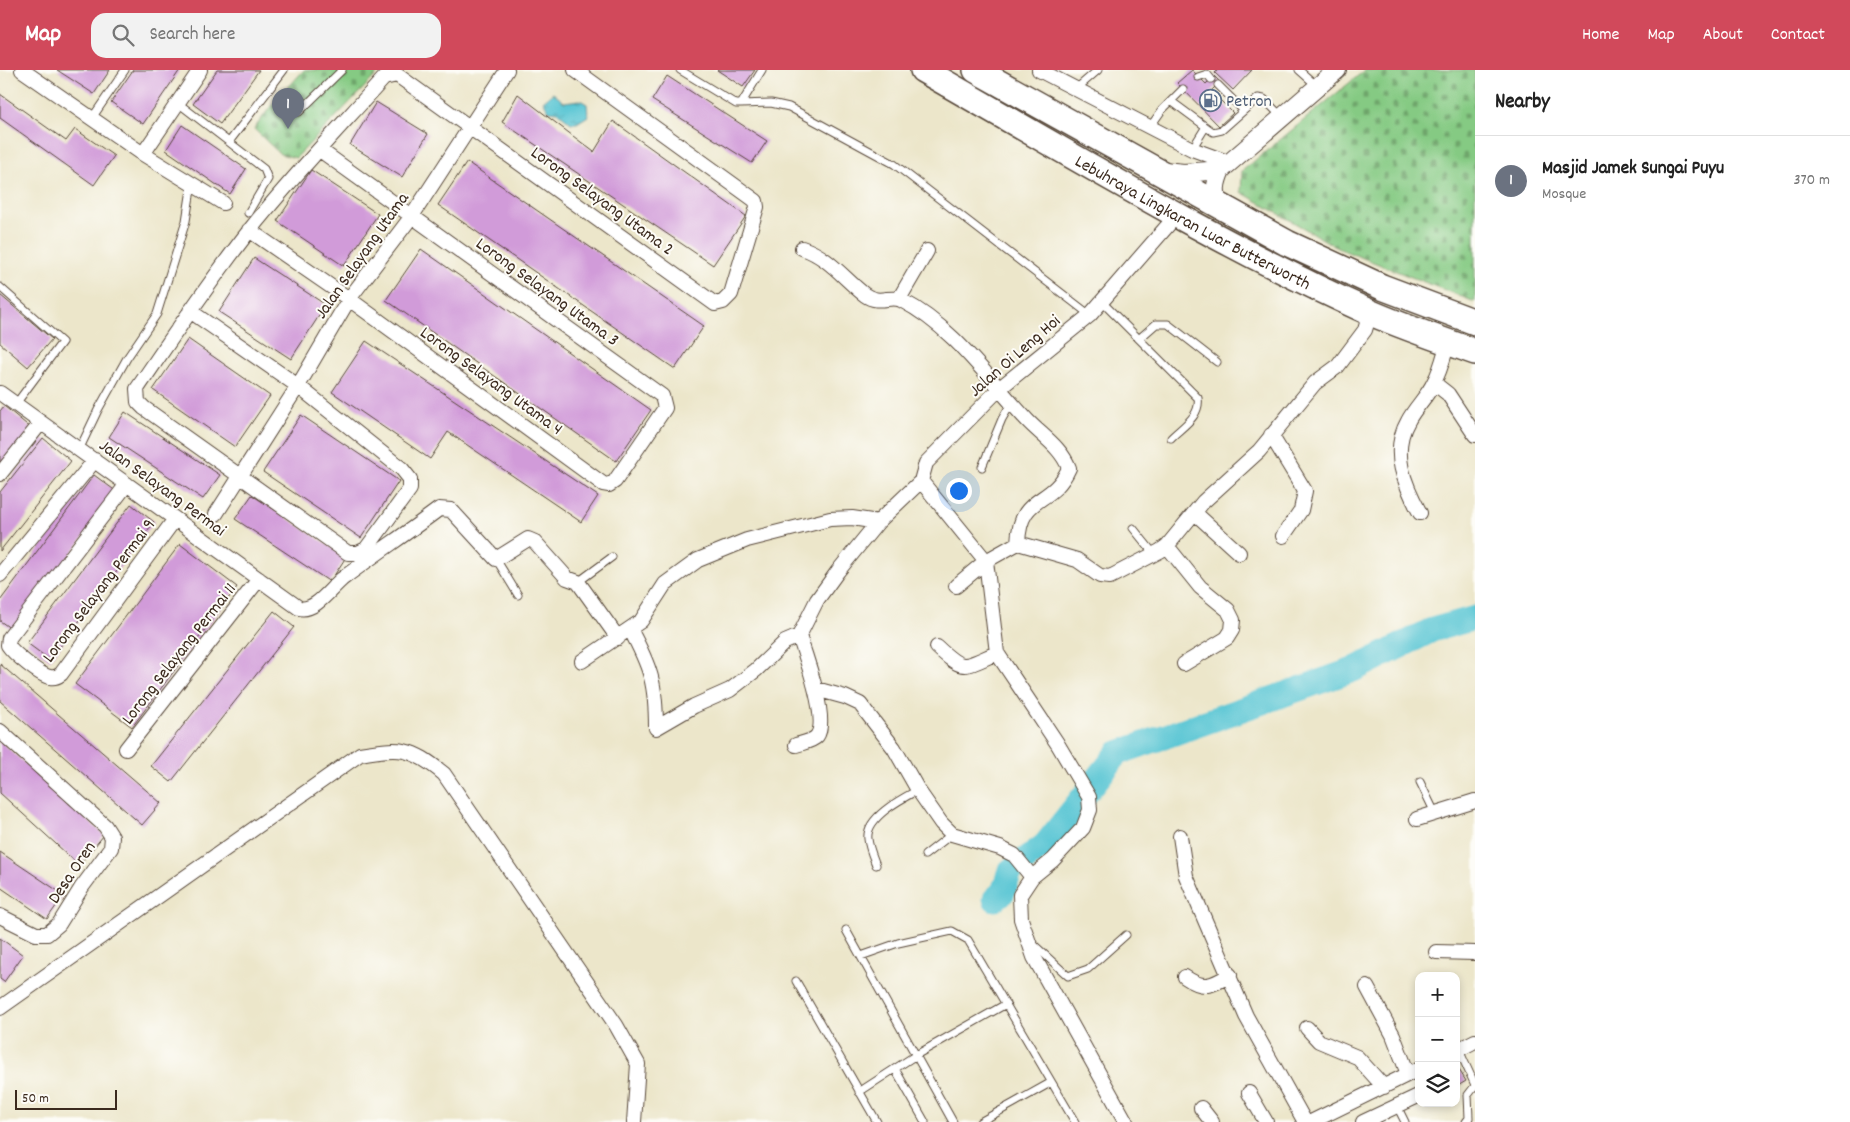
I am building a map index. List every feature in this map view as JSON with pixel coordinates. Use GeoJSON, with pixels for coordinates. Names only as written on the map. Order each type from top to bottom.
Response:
{"type":"FeatureCollection","features":[{"type":"Feature","properties":{"kind":"highway","name":"Lebuhraya Lingkaran Luar Butterworth"},"geometry":{"type":"LineString","coordinates":[[923,70],[1176,216],[1254,257],[1370,313],[1475,352]]}},
{"type":"Feature","properties":{"kind":"highway","name":"Lebuhraya Lingkaran Luar Butterworth"},"geometry":{"type":"LineString","coordinates":[[976,70],[1287,243],[1382,287],[1475,322]]}},
{"type":"Feature","properties":{"kind":"street"},"geometry":{"type":"LineString","coordinates":[[22,70],[143,154],[192,182],[223,203]]}},
{"type":"Feature","properties":{"kind":"street"},"geometry":{"type":"LineString","coordinates":[[143,154],[200,70]]}},
{"type":"Feature","properties":{"kind":"street","name":"Jalan Selayang Utama"},"geometry":{"type":"LineString","coordinates":[[216,514],[298,386],[349,299],[412,216],[507,70]]}},
{"type":"Feature","properties":{"kind":"street","name":"Lorong Selayang Utama 2"},"geometry":{"type":"LineString","coordinates":[[320,150],[384,78],[397,74],[715,304],[722,302],[730,294],[758,206],[756,201],[574,70]]}},
{"type":"Feature","properties":{"kind":"street"},"geometry":{"type":"LineString","coordinates":[[1038,70],[1150,126],[1225,167]]}},
{"type":"Feature","properties":{"kind":"street"},"geometry":{"type":"LineString","coordinates":[[1219,205],[1215,192],[1216,182],[1225,167],[1337,70]]}},
{"type":"Feature","properties":{"kind":"street"},"geometry":{"type":"LineString","coordinates":[[190,312],[298,386],[402,469],[410,479],[410,488],[366,549],[358,553],[348,553],[138,402],[137,389],[190,312],[249,230],[320,150]]}},
{"type":"Feature","properties":{"kind":"street","name":"Lorong Selayang Utama 3"},"geometry":{"type":"LineString","coordinates":[[320,150],[662,396],[665,408],[615,481]]}},
{"type":"Feature","properties":{"kind":"street"},"geometry":{"type":"LineString","coordinates":[[1156,170],[1184,173],[1225,167]]}},
{"type":"Feature","properties":{"kind":"street","name":"Jalan Oi Leng Hoi"},"geometry":{"type":"LineString","coordinates":[[799,636],[817,600],[878,522],[921,481],[926,463],[1000,388],[1090,315],[1176,216]]}},
{"type":"Feature","properties":{"kind":"street"},"geometry":{"type":"LineString","coordinates":[[249,230],[349,299]]}},
{"type":"Feature","properties":{"kind":"street"},"geometry":{"type":"LineString","coordinates":[[802,248],[822,256],[875,300],[899,299],[956,339],[1027,420],[1064,455],[1070,468],[1063,483],[1051,494],[1033,504],[1023,514],[1018,527],[1018,543]]}},
{"type":"Feature","properties":{"kind":"street"},"geometry":{"type":"LineString","coordinates":[[899,299],[927,251]]}},
{"type":"Feature","properties":{"kind":"street","name":"Lorong Selayang Utama 4"},"geometry":{"type":"LineString","coordinates":[[349,299],[603,484],[609,485],[615,481]]}},
{"type":"Feature","properties":{"kind":"street"},"geometry":{"type":"LineString","coordinates":[[956,586],[986,561],[1018,543],[1077,560],[1100,576],[1110,577],[1167,546],[1194,513],[1259,451],[1316,383],[1338,366],[1354,347],[1364,330],[1370,313]]}},
{"type":"Feature","properties":{"kind":"street"},"geometry":{"type":"LineString","coordinates":[[1420,513],[1407,489],[1400,468],[1402,438],[1407,422],[1434,383],[1448,342]]}},
{"type":"Feature","properties":{"kind":"street"},"geometry":{"type":"LineString","coordinates":[[1434,383],[1448,394],[1475,435]]}},
{"type":"Feature","properties":{"kind":"street","name":"Jalan Selayang Permai"},"geometry":{"type":"LineString","coordinates":[[0,395],[95,460],[299,608],[305,609],[439,509],[451,510],[496,559]]}},
{"type":"Feature","properties":{"kind":"street"},"geometry":{"type":"LineString","coordinates":[[0,474],[40,424]]}},
{"type":"Feature","properties":{"kind":"street"},"geometry":{"type":"LineString","coordinates":[[1271,435],[1305,491],[1302,510],[1284,536]]}},
{"type":"Feature","properties":{"kind":"street"},"geometry":{"type":"LineString","coordinates":[[0,575],[95,460]]}},
{"type":"Feature","properties":{"kind":"street"},"geometry":{"type":"LineString","coordinates":[[921,481],[986,561],[997,653],[1058,743],[1089,798],[1090,810],[1083,828],[1053,860],[1030,875],[1020,895],[1025,936],[1034,957],[1126,1122]]}},
{"type":"Feature","properties":{"kind":"street","name":"Lorong Selayang Permai 9"},"geometry":{"type":"LineString","coordinates":[[127,484],[9,638],[8,645],[12,651],[48,677],[56,678],[61,674],[174,519]]}},
{"type":"Feature","properties":{"kind":"street"},"geometry":{"type":"LineString","coordinates":[[1194,513],[1239,553]]}},
{"type":"Feature","properties":{"kind":"street"},"geometry":{"type":"LineString","coordinates":[[582,661],[641,621],[665,584],[698,560],[747,540],[830,519],[852,518],[878,522]]}},
{"type":"Feature","properties":{"kind":"street"},"geometry":{"type":"LineString","coordinates":[[496,559],[528,539],[532,540],[567,578],[578,582],[618,638]]}},
{"type":"Feature","properties":{"kind":"street"},"geometry":{"type":"LineString","coordinates":[[1167,546],[1200,587],[1228,610],[1233,620],[1232,630],[1226,638],[1184,664]]}},
{"type":"Feature","properties":{"kind":"street","name":"Lorong Selayang Permai 11"},"geometry":{"type":"LineString","coordinates":[[126,750],[259,579]]}},
{"type":"Feature","properties":{"kind":"street"},"geometry":{"type":"LineString","coordinates":[[630,629],[649,667],[656,693],[656,728],[694,706],[730,690],[756,670],[785,642],[799,636],[816,689],[820,730],[814,739],[796,745]]}},
{"type":"Feature","properties":{"kind":"street"},"geometry":{"type":"LineString","coordinates":[[937,647],[956,665],[964,666],[997,653]]}},
{"type":"Feature","properties":{"kind":"street"},"geometry":{"type":"LineString","coordinates":[[816,689],[845,697],[860,704],[894,748],[918,790],[941,823],[952,834],[1000,848],[1014,855],[1030,875]]}},
{"type":"Feature","properties":{"kind":"street","name":"Desa Oren"},"geometry":{"type":"LineString","coordinates":[[0,731],[105,826],[112,837],[111,848],[82,887],[59,924],[47,934],[36,934],[0,916]]}},
{"type":"Feature","properties":{"kind":"street"},"geometry":{"type":"LineString","coordinates":[[0,1008],[360,754],[394,748],[422,756],[444,774],[616,1025],[638,1064],[634,1122]]}},
{"type":"Feature","properties":{"kind":"street"},"geometry":{"type":"LineString","coordinates":[[1417,819],[1475,801]]}},
{"type":"Feature","properties":{"kind":"street"},"geometry":{"type":"LineString","coordinates":[[1180,836],[1186,876],[1246,1016],[1305,1122]]}},
{"type":"Feature","properties":{"kind":"street"},"geometry":{"type":"LineString","coordinates":[[1436,952],[1475,953]]}},
{"type":"Feature","properties":{"kind":"street"},"geometry":{"type":"LineString","coordinates":[[1185,977],[1195,984],[1212,986],[1230,975]]}},
{"type":"Feature","properties":{"kind":"street"},"geometry":{"type":"LineString","coordinates":[[1311,1122],[1413,1072],[1367,987]]}},
{"type":"Feature","properties":{"kind":"street"},"geometry":{"type":"LineString","coordinates":[[1307,1028],[1319,1041],[1357,1057],[1384,1087]]}},
{"type":"Feature","properties":{"kind":"street"},"geometry":{"type":"LineString","coordinates":[[1460,1049],[1475,1041]]}},
{"type":"Feature","properties":{"kind":"street"},"geometry":{"type":"LineString","coordinates":[[1248,1092],[1266,1122]]}},
{"type":"Feature","properties":{"kind":"street"},"geometry":{"type":"LineString","coordinates":[[1364,1122],[1415,1097]]}},
{"type":"Feature","properties":{"kind":"street"},"geometry":{"type":"LineString","coordinates":[[1201,1108],[1212,1122]]}},
{"type":"Feature","properties":{"kind":"lane"},"geometry":{"type":"LineString","coordinates":[[92,118],[125,70]]}},
{"type":"Feature","properties":{"kind":"lane"},"geometry":{"type":"LineString","coordinates":[[229,142],[284,70]]}},
{"type":"Feature","properties":{"kind":"lane"},"geometry":{"type":"LineString","coordinates":[[299,112],[342,70]]}},
{"type":"Feature","properties":{"kind":"lane"},"geometry":{"type":"LineString","coordinates":[[680,70],[723,98],[736,104],[772,103],[789,107],[894,164],[1090,315]]}},
{"type":"Feature","properties":{"kind":"lane"},"geometry":{"type":"LineString","coordinates":[[741,104],[762,70]]}},
{"type":"Feature","properties":{"kind":"lane"},"geometry":{"type":"LineString","coordinates":[[1076,89],[1098,70]]}},
{"type":"Feature","properties":{"kind":"lane"},"geometry":{"type":"LineString","coordinates":[[1299,70],[1317,86]]}},
{"type":"Feature","properties":{"kind":"lane"},"geometry":{"type":"LineString","coordinates":[[1198,77],[1207,74],[1211,79]]}},
{"type":"Feature","properties":{"kind":"lane"},"geometry":{"type":"LineString","coordinates":[[1218,85],[1243,110]]}},
{"type":"Feature","properties":{"kind":"lane"},"geometry":{"type":"LineString","coordinates":[[1150,126],[1183,89]]}},
{"type":"Feature","properties":{"kind":"lane"},"geometry":{"type":"LineString","coordinates":[[1172,101],[1205,128],[1213,132],[1222,130],[1258,98],[1264,99],[1282,118]]}},
{"type":"Feature","properties":{"kind":"lane"},"geometry":{"type":"LineString","coordinates":[[178,103],[264,168],[268,174],[268,179],[248,213]]}},
{"type":"Feature","properties":{"kind":"lane"},"geometry":{"type":"LineString","coordinates":[[1192,149],[1205,128]]}},
{"type":"Feature","properties":{"kind":"lane"},"geometry":{"type":"LineString","coordinates":[[79,450],[98,410],[127,358],[157,314],[186,221],[192,182]]}},
{"type":"Feature","properties":{"kind":"lane"},"geometry":{"type":"LineString","coordinates":[[0,287],[62,342],[15,405]]}},
{"type":"Feature","properties":{"kind":"lane"},"geometry":{"type":"LineString","coordinates":[[1102,302],[1198,398],[1199,406],[1194,416],[1171,438]]}},
{"type":"Feature","properties":{"kind":"lane"},"geometry":{"type":"LineString","coordinates":[[1140,338],[1156,324],[1168,324],[1217,362]]}},
{"type":"Feature","properties":{"kind":"lane"},"geometry":{"type":"LineString","coordinates":[[982,467],[1002,419],[1012,402]]}},
{"type":"Feature","properties":{"kind":"lane"},"geometry":{"type":"LineString","coordinates":[[1132,528],[1154,554]]}},
{"type":"Feature","properties":{"kind":"lane"},"geometry":{"type":"LineString","coordinates":[[578,582],[612,556]]}},
{"type":"Feature","properties":{"kind":"lane"},"geometry":{"type":"LineString","coordinates":[[496,559],[518,595]]}},
{"type":"Feature","properties":{"kind":"lane"},"geometry":{"type":"LineString","coordinates":[[1420,782],[1435,813]]}},
{"type":"Feature","properties":{"kind":"lane"},"geometry":{"type":"LineString","coordinates":[[876,865],[867,837],[872,823],[892,803],[918,790]]}},
{"type":"Feature","properties":{"kind":"lane"},"geometry":{"type":"LineString","coordinates":[[925,856],[952,834]]}},
{"type":"Feature","properties":{"kind":"lane"},"geometry":{"type":"LineString","coordinates":[[846,930],[953,1122]]}},
{"type":"Feature","properties":{"kind":"lane"},"geometry":{"type":"LineString","coordinates":[[860,956],[898,942],[952,931],[968,940],[1074,1122]]}},
{"type":"Feature","properties":{"kind":"lane"},"geometry":{"type":"LineString","coordinates":[[1025,936],[1068,976],[1088,969],[1126,936]]}},
{"type":"Feature","properties":{"kind":"lane"},"geometry":{"type":"LineString","coordinates":[[796,981],[877,1122]]}},
{"type":"Feature","properties":{"kind":"lane"},"geometry":{"type":"LineString","coordinates":[[859,1092],[916,1056],[1006,1004]]}},
{"type":"Feature","properties":{"kind":"lane"},"geometry":{"type":"LineString","coordinates":[[1460,1054],[1475,1085],[1468,1095],[1469,1118],[1466,1122]]}},
{"type":"Feature","properties":{"kind":"lane"},"geometry":{"type":"LineString","coordinates":[[895,1069],[925,1122]]}},
{"type":"Feature","properties":{"kind":"lane"},"geometry":{"type":"LineString","coordinates":[[980,1122],[1050,1082]]}},
{"type":"Feature","properties":{"kind":"lane"},"geometry":{"type":"LineString","coordinates":[[1397,1106],[1405,1122]]}},
{"type":"Feature","properties":{"kind":"green space"},"geometry":{"type":"Polygon","coordinates":[[[304,70],[381,70],[296,158],[280,154],[254,129],[271,106],[304,70]]]}},
{"type":"Feature","properties":{"kind":"green space"},"geometry":{"type":"Polygon","coordinates":[[[1365,70],[1475,70],[1475,302],[1340,249],[1241,192],[1242,171],[1365,70]]]}},
{"type":"Feature","properties":{"kind":"water"},"geometry":{"type":"Polygon","coordinates":[[[553,93],[564,102],[580,100],[587,104],[588,116],[577,123],[571,123],[558,112],[549,111],[543,101],[553,93]]]}},
{"type":"Feature","properties":{"kind":"building"},"geometry":{"type":"Polygon","coordinates":[[[57,70],[110,70],[94,94],[57,70]]]}},
{"type":"Feature","properties":{"kind":"building"},"geometry":{"type":"Polygon","coordinates":[[[133,70],[180,70],[143,124],[111,102],[133,70]]]}},
{"type":"Feature","properties":{"kind":"building"},"geometry":{"type":"Polygon","coordinates":[[[217,70],[259,70],[220,124],[193,104],[217,70]]]}},
{"type":"Feature","properties":{"kind":"building"},"geometry":{"type":"Polygon","coordinates":[[[717,70],[755,70],[743,87],[717,70]]]}},
{"type":"Feature","properties":{"kind":"building"},"geometry":{"type":"Polygon","coordinates":[[[1192,70],[1206,84],[1214,76],[1220,82],[1211,91],[1233,113],[1219,126],[1177,83],[1192,70]]]}},
{"type":"Feature","properties":{"kind":"building"},"geometry":{"type":"Polygon","coordinates":[[[1218,70],[1252,70],[1233,90],[1215,73],[1218,70]]]}},
{"type":"Feature","properties":{"kind":"building"},"geometry":{"type":"Polygon","coordinates":[[[667,76],[767,141],[752,163],[652,100],[667,76]]]}},
{"type":"Feature","properties":{"kind":"building"},"geometry":{"type":"Polygon","coordinates":[[[0,94],[66,141],[75,129],[114,156],[94,185],[0,118],[0,94]]]}},
{"type":"Feature","properties":{"kind":"building"},"geometry":{"type":"Polygon","coordinates":[[[518,94],[594,152],[613,121],[746,216],[713,265],[502,122],[518,94]]]}},
{"type":"Feature","properties":{"kind":"building"},"geometry":{"type":"Polygon","coordinates":[[[376,102],[428,134],[402,177],[350,145],[376,102]]]}},
{"type":"Feature","properties":{"kind":"building"},"geometry":{"type":"Polygon","coordinates":[[[182,125],[246,169],[230,194],[166,150],[182,125]]]}},
{"type":"Feature","properties":{"kind":"building"},"geometry":{"type":"Polygon","coordinates":[[[467,162],[704,326],[675,369],[438,205],[467,162]]]}},
{"type":"Feature","properties":{"kind":"building"},"geometry":{"type":"Polygon","coordinates":[[[311,170],[378,214],[344,266],[277,221],[311,170]]]}},
{"type":"Feature","properties":{"kind":"building"},"geometry":{"type":"Polygon","coordinates":[[[421,249],[651,410],[616,461],[386,300],[421,249]]]}},
{"type":"Feature","properties":{"kind":"building"},"geometry":{"type":"Polygon","coordinates":[[[254,258],[326,305],[291,359],[219,312],[254,258]]]}},
{"type":"Feature","properties":{"kind":"building"},"geometry":{"type":"Polygon","coordinates":[[[0,295],[52,339],[28,367],[0,343],[0,295]]]}},
{"type":"Feature","properties":{"kind":"building"},"geometry":{"type":"Polygon","coordinates":[[[188,339],[270,396],[235,447],[153,390],[188,339]]]}},
{"type":"Feature","properties":{"kind":"building"},"geometry":{"type":"Polygon","coordinates":[[[366,341],[598,496],[581,522],[448,432],[430,459],[332,392],[366,341]]]}},
{"type":"Feature","properties":{"kind":"building"},"geometry":{"type":"Polygon","coordinates":[[[4,406],[32,429],[0,470],[0,411],[4,406]]]}},
{"type":"Feature","properties":{"kind":"building"},"geometry":{"type":"Polygon","coordinates":[[[125,412],[220,475],[203,499],[109,437],[125,412]]]}},
{"type":"Feature","properties":{"kind":"building"},"geometry":{"type":"Polygon","coordinates":[[[301,415],[399,481],[361,538],[263,472],[301,415]]]}},
{"type":"Feature","properties":{"kind":"building"},"geometry":{"type":"Polygon","coordinates":[[[43,438],[71,461],[0,551],[0,492],[43,438]]]}},
{"type":"Feature","properties":{"kind":"building"},"geometry":{"type":"Polygon","coordinates":[[[94,475],[117,492],[14,631],[0,621],[0,601],[94,475]]]}},
{"type":"Feature","properties":{"kind":"building"},"geometry":{"type":"Polygon","coordinates":[[[252,495],[346,557],[330,582],[235,519],[252,495]]]}},
{"type":"Feature","properties":{"kind":"building"},"geometry":{"type":"Polygon","coordinates":[[[131,504],[154,522],[50,660],[27,643],[131,504]]]}},
{"type":"Feature","properties":{"kind":"building"},"geometry":{"type":"Polygon","coordinates":[[[180,544],[237,587],[132,727],[75,684],[180,544]]]}},
{"type":"Feature","properties":{"kind":"building"},"geometry":{"type":"Polygon","coordinates":[[[274,611],[294,627],[171,782],[151,766],[274,611]]]}},
{"type":"Feature","properties":{"kind":"building"},"geometry":{"type":"Polygon","coordinates":[[[0,664],[161,803],[142,825],[0,701],[0,664]]]}},
{"type":"Feature","properties":{"kind":"building"},"geometry":{"type":"Polygon","coordinates":[[[0,741],[104,835],[79,865],[0,793],[0,741]]]}},
{"type":"Feature","properties":{"kind":"building"},"geometry":{"type":"Polygon","coordinates":[[[0,852],[64,895],[47,919],[0,887],[0,852]]]}},
{"type":"Feature","properties":{"kind":"building"},"geometry":{"type":"Polygon","coordinates":[[[0,938],[23,955],[4,982],[0,979],[0,938]]]}},
{"type":"Feature","properties":{"kind":"building"},"geometry":{"type":"Polygon","coordinates":[[[1460,1071],[1466,1081],[1460,1085],[1460,1071]]]}},
{"type":"Feature","properties":{"kind":"waterway"},"geometry":{"type":"LineString","coordinates":[[995,899],[1003,892],[1010,871],[1045,845],[1118,753],[1353,670],[1432,630],[1475,618]]}},
{"type":"Feature","properties":{"kind":"place","name":"Petron"},"geometry":{"type":"Point","coordinates":[1210,100]}},
{"type":"Feature","properties":{"kind":"place","name":"Masjid Jamek Sungai Puyu"},"geometry":{"type":"Point","coordinates":[288,129]}}]}
